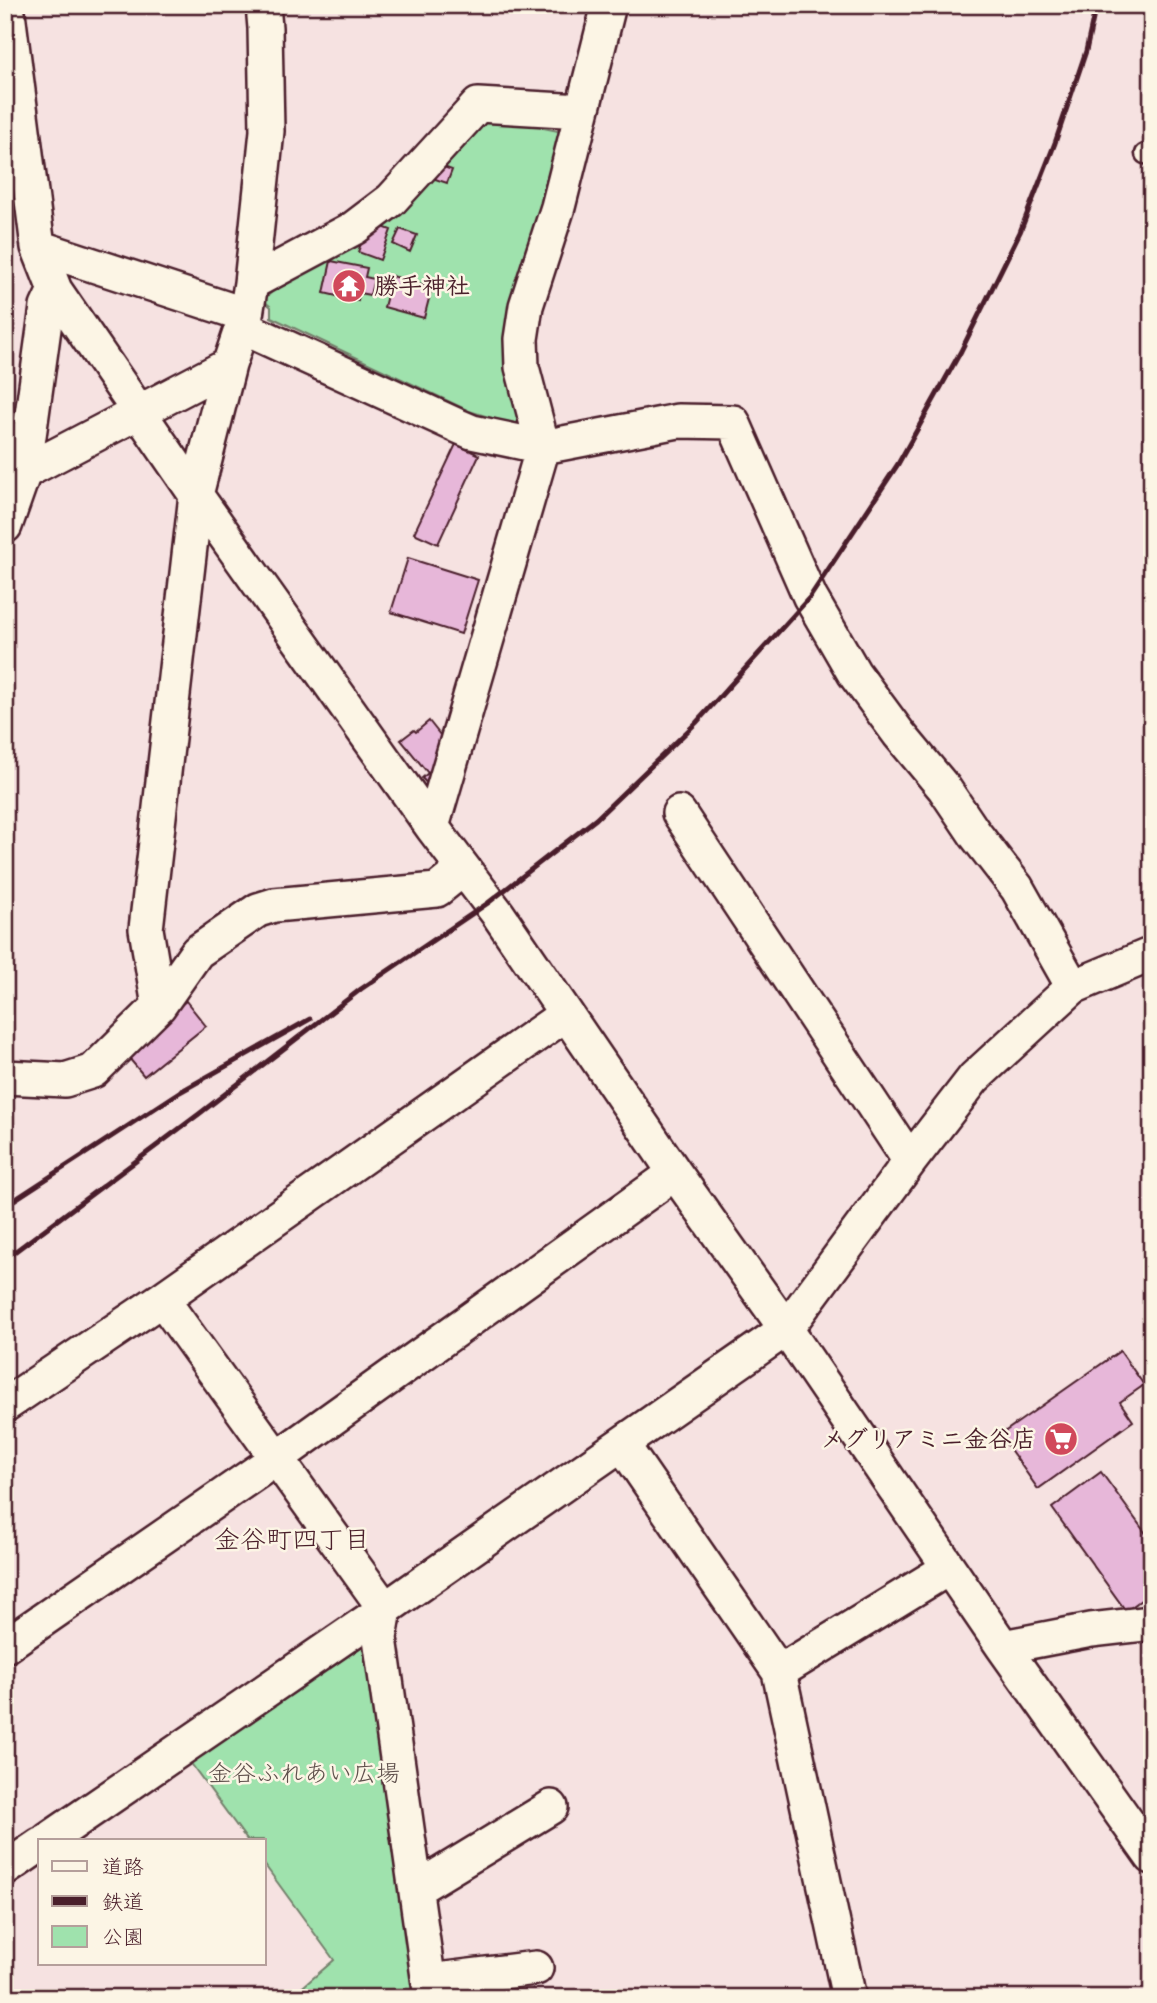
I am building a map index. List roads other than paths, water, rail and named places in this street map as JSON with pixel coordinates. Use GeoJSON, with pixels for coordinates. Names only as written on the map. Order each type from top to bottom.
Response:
{"type":"FeatureCollection","features":[{"type":"Feature","properties":{"kind":"street"},"geometry":{"type":"LineString","coordinates":[[6,5],[38,247],[55,290],[196,495],[432,827],[498,914],[1003,1647],[1152,1857]]}},
{"type":"Feature","properties":{"kind":"street"},"geometry":{"type":"LineString","coordinates":[[159,1006],[146,929],[196,495],[246,308],[267,131],[263,5]]}},
{"type":"Feature","properties":{"kind":"street"},"geometry":{"type":"LineString","coordinates":[[432,827],[543,447],[522,367],[521,339],[526,306],[558,206],[609,5]]}},
{"type":"Feature","properties":{"kind":"street"},"geometry":{"type":"LineString","coordinates":[[246,308],[391,200],[478,105],[580,111]]}},
{"type":"Feature","properties":{"kind":"street"},"geometry":{"type":"LineString","coordinates":[[38,247],[246,308],[472,432],[543,447],[678,421],[733,422],[810,597],[853,673],[944,788],[1017,888],[1073,987]]}},
{"type":"Feature","properties":{"kind":"street"},"geometry":{"type":"LineString","coordinates":[[12,500],[47,307],[55,290]]}},
{"type":"Feature","properties":{"kind":"street"},"geometry":{"type":"LineString","coordinates":[[12,500],[139,411],[229,365]]}},
{"type":"Feature","properties":{"kind":"street"},"geometry":{"type":"LineString","coordinates":[[679,813],[909,1161]]}},
{"type":"Feature","properties":{"kind":"street"},"geometry":{"type":"LineString","coordinates":[[5,1077],[65,1080],[93,1071],[159,1006],[197,952],[258,910],[274,905],[437,891],[463,869]]}},
{"type":"Feature","properties":{"kind":"street"},"geometry":{"type":"LineString","coordinates":[[49,1839],[786,1329],[909,1161],[974,1078],[1073,987],[1152,954]]}},
{"type":"Feature","properties":{"kind":"street"},"geometry":{"type":"LineString","coordinates":[[5,1405],[162,1299],[566,1014]]}},
{"type":"Feature","properties":{"kind":"street"},"geometry":{"type":"LineString","coordinates":[[5,1646],[276,1458],[675,1173]]}},
{"type":"Feature","properties":{"kind":"street"},"geometry":{"type":"LineString","coordinates":[[162,1299],[385,1609],[380,1638],[430,1989],[536,1968]]}},
{"type":"Feature","properties":{"kind":"street"},"geometry":{"type":"LineString","coordinates":[[622,1444],[779,1672],[849,1998]]}},
{"type":"Feature","properties":{"kind":"street"},"geometry":{"type":"LineString","coordinates":[[779,1672],[949,1568]]}},
{"type":"Feature","properties":{"kind":"street"},"geometry":{"type":"LineString","coordinates":[[1003,1647],[1091,1630],[1152,1623]]}},
{"type":"Feature","properties":{"kind":"street"},"geometry":{"type":"LineString","coordinates":[[416,1889],[551,1807]]}},
{"type":"Feature","properties":{"kind":"street"},"geometry":{"type":"LineString","coordinates":[[5,1869],[38,1846]]}},
{"type":"Feature","properties":{"kind":"railway"},"geometry":{"type":"LineString","coordinates":[[5,1259],[361,989],[488,903],[596,819],[696,723],[810,597],[898,464],[961,351],[1020,232],[1055,143],[1086,51],[1096,5]]}},
{"type":"Feature","properties":{"kind":"railway"},"geometry":{"type":"LineString","coordinates":[[5,1206],[180,1092],[310,1019]]}},
{"type":"Feature","properties":{"kind":"place","name":"勝手神社"},"geometry":{"type":"Point","coordinates":[349,286]}},
{"type":"Feature","properties":{"kind":"place","name":"メグリアミニ金谷店"},"geometry":{"type":"Point","coordinates":[1061,1439]}},
{"type":"Feature","properties":{"kind":"district","name":"金谷町四丁目"},"geometry":{"type":"Point","coordinates":[292,1539]}},
{"type":"Feature","properties":{"kind":"park label","name":"金谷ふれあい広場"},"geometry":{"type":"Point","coordinates":[304,1773]}}]}
